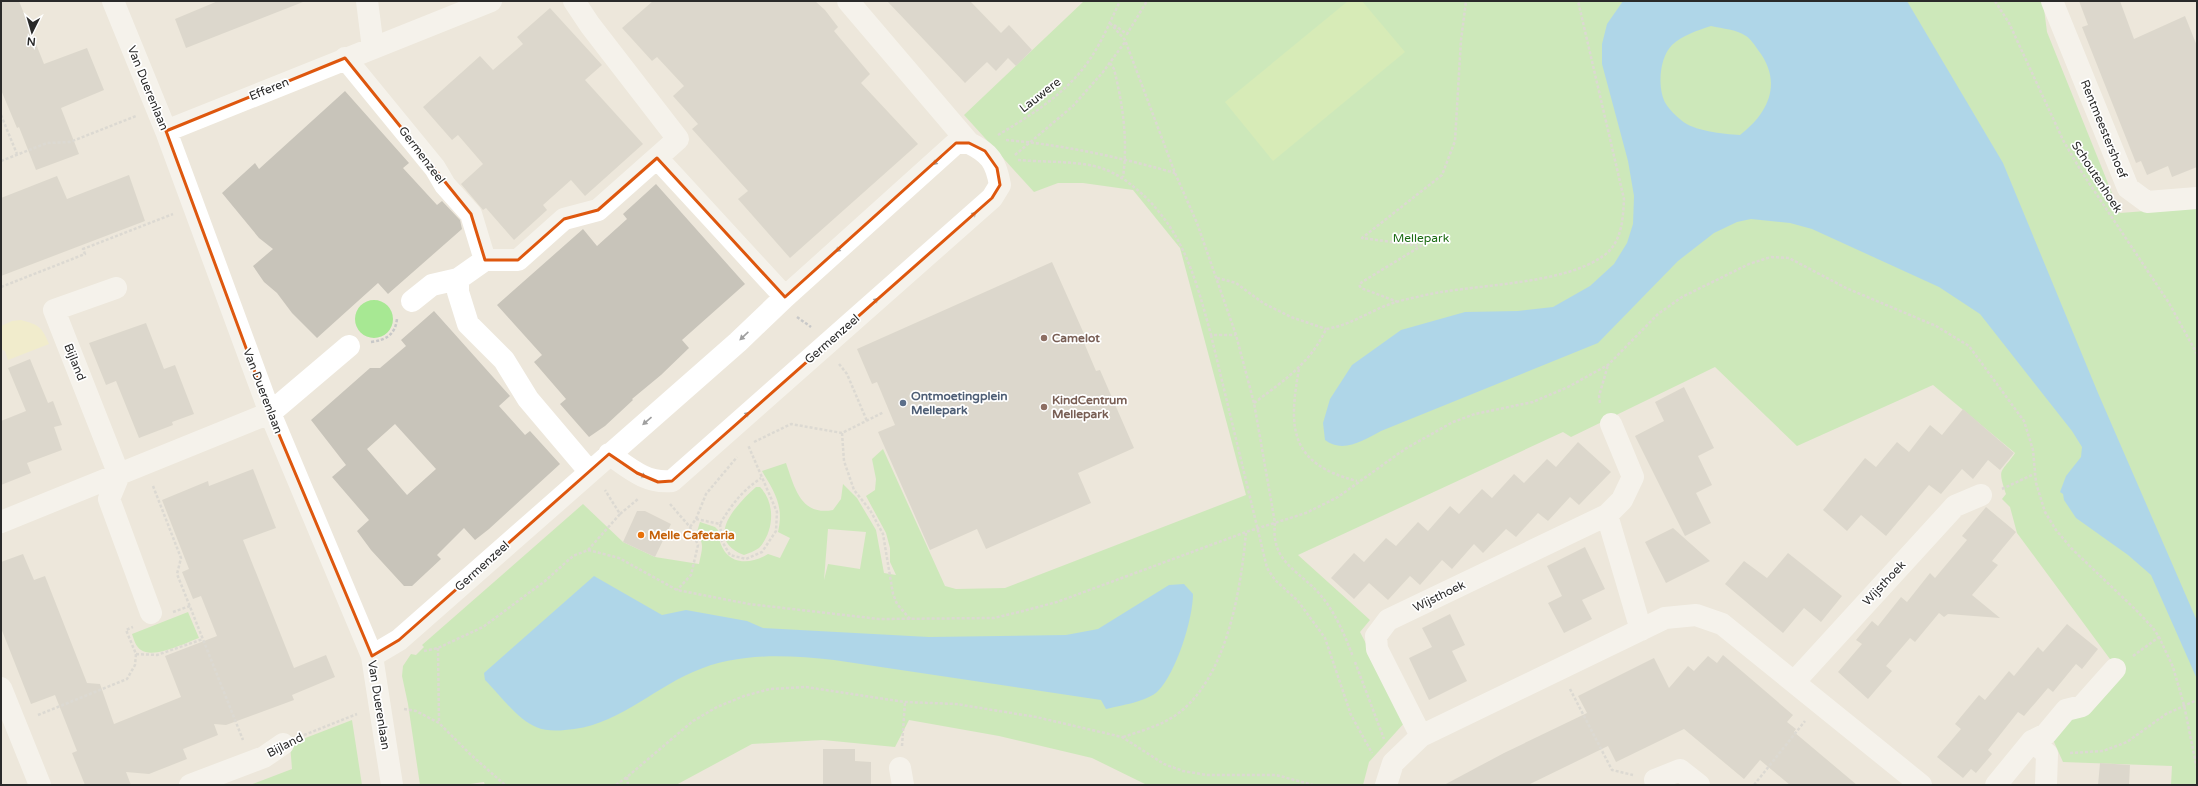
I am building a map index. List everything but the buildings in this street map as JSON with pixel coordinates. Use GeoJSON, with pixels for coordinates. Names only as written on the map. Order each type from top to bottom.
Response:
{"type":"FeatureCollection","features":[{"type":"Feature","properties":{"kind":"street","name":"Van Duerenlaan"},"geometry":{"type":"LineString","coordinates":[[113,1],[166,131],[270,413],[372,656],[392,785]]}},
{"type":"Feature","properties":{"kind":"street"},"geometry":{"type":"LineString","coordinates":[[367,1],[373,48]]}},
{"type":"Feature","properties":{"kind":"street","name":"Efferen"},"geometry":{"type":"LineString","coordinates":[[166,131],[345,58],[491,1]]}},
{"type":"Feature","properties":{"kind":"street"},"geometry":{"type":"LineString","coordinates":[[412,301],[432,285],[458,279],[485,260],[518,260],[564,219],[598,210],[678,139],[590,25],[574,1]]}},
{"type":"Feature","properties":{"kind":"street","name":"Germenzeel"},"geometry":{"type":"LineString","coordinates":[[658,482],[672,481],[992,198],[1000,185],[997,168],[986,151],[969,143],[848,1]]}},
{"type":"Feature","properties":{"kind":"street","name":"Rentmeestershoef"},"geometry":{"type":"LineString","coordinates":[[2052,1],[2128,188],[2147,202],[2197,198]]}},
{"type":"Feature","properties":{"kind":"street","name":"Germenzeel"},"geometry":{"type":"LineString","coordinates":[[345,58],[435,168],[445,185],[471,214],[485,260]]}},
{"type":"Feature","properties":{"kind":"street","name":"Germenzeel"},"geometry":{"type":"LineString","coordinates":[[372,656],[399,640],[589,471],[738,342],[785,297],[956,143],[969,143]]}},
{"type":"Feature","properties":{"kind":"street"},"geometry":{"type":"LineString","coordinates":[[657,158],[785,297]]}},
{"type":"Feature","properties":{"kind":"street"},"geometry":{"type":"LineString","coordinates":[[458,279],[458,292],[468,324],[504,360],[528,399],[589,471]]}},
{"type":"Feature","properties":{"kind":"street","name":"Bijland"},"geometry":{"type":"LineString","coordinates":[[116,288],[54,310],[119,475]]}},
{"type":"Feature","properties":{"kind":"street"},"geometry":{"type":"LineString","coordinates":[[1,522],[145,465],[270,413],[349,346]]}},
{"type":"Feature","properties":{"kind":"street","name":"Wijsthoek"},"geometry":{"type":"LineString","coordinates":[[1421,736],[1377,649],[1376,636],[1388,620],[1607,515],[1622,500],[1633,477],[1611,424]]}},
{"type":"Feature","properties":{"kind":"street"},"geometry":{"type":"LineString","coordinates":[[609,454],[637,473],[658,482]]}},
{"type":"Feature","properties":{"kind":"street"},"geometry":{"type":"LineString","coordinates":[[119,475],[109,498],[153,617]]}},
{"type":"Feature","properties":{"kind":"street","name":"Wijsthoek"},"geometry":{"type":"LineString","coordinates":[[1795,681],[1955,506],[1981,495]]}},
{"type":"Feature","properties":{"kind":"street"},"geometry":{"type":"LineString","coordinates":[[1607,515],[1640,630]]}},
{"type":"Feature","properties":{"kind":"street"},"geometry":{"type":"LineString","coordinates":[[1386,785],[1393,763],[1421,736],[1665,618],[1696,615],[1722,624],[1821,702],[1921,785]]}},
{"type":"Feature","properties":{"kind":"street"},"geometry":{"type":"LineString","coordinates":[[1996,785],[2040,748],[2046,734],[2066,710],[2082,706],[2115,669]]}},
{"type":"Feature","properties":{"kind":"street"},"geometry":{"type":"LineString","coordinates":[[1,688],[40,785]]}},
{"type":"Feature","properties":{"kind":"street","name":"Bijland"},"geometry":{"type":"LineString","coordinates":[[190,785],[251,762],[283,744]]}},
{"type":"Feature","properties":{"kind":"street"},"geometry":{"type":"LineString","coordinates":[[2040,748],[2046,785]]}},
{"type":"Feature","properties":{"kind":"street"},"geometry":{"type":"LineString","coordinates":[[1657,782],[1680,770],[1699,785]]}},
{"type":"Feature","properties":{"kind":"path","name":"Lauwere"},"geometry":{"type":"LineString","coordinates":[[992,138],[1032,115],[1066,88],[1092,57],[1120,1]]}},
{"type":"Feature","properties":{"kind":"path"},"geometry":{"type":"LineString","coordinates":[[1110,23],[1127,34],[1147,1]]}},
{"type":"Feature","properties":{"kind":"path"},"geometry":{"type":"LineString","coordinates":[[1398,302],[1361,288],[1359,285],[1421,246],[1362,238],[1442,175],[1455,141],[1465,1]]}},
{"type":"Feature","properties":{"kind":"path"},"geometry":{"type":"LineString","coordinates":[[1217,278],[1236,283],[1263,303],[1291,318],[1326,329],[1336,328],[1398,302],[1451,289],[1535,279],[1583,267],[1608,252],[1619,236],[1623,219],[1624,200],[1618,166],[1590,56],[1578,1]]}},
{"type":"Feature","properties":{"kind":"path","name":"Schoutenhoek"},"geometry":{"type":"LineString","coordinates":[[1995,1],[2009,23],[2062,140],[2081,171],[2161,290],[2197,354]]}},
{"type":"Feature","properties":{"kind":"path"},"geometry":{"type":"LineString","coordinates":[[1110,23],[1125,42],[1175,173],[1197,223],[1236,335],[1254,403],[1275,523],[1273,537],[1275,547],[1280,556],[1288,565],[1313,586],[1336,619],[1347,640],[1393,763]]}},
{"type":"Feature","properties":{"kind":"path"},"geometry":{"type":"LineString","coordinates":[[1125,42],[1110,63],[1073,106],[1032,142],[1018,151],[1012,160],[1094,166],[1123,177],[1163,215],[1178,238],[1188,257],[1211,335],[1267,568],[1275,580],[1298,601],[1325,638],[1351,715],[1362,738],[1376,758],[1393,763]]}},
{"type":"Feature","properties":{"kind":"path"},"geometry":{"type":"LineString","coordinates":[[1110,63],[1114,70],[1123,112],[1125,159],[1123,177]]}},
{"type":"Feature","properties":{"kind":"path"},"geometry":{"type":"LineString","coordinates":[[1,161],[47,143],[70,142],[157,108]]}},
{"type":"Feature","properties":{"kind":"path"},"geometry":{"type":"LineString","coordinates":[[1,115],[17,154]]}},
{"type":"Feature","properties":{"kind":"path"},"geometry":{"type":"LineString","coordinates":[[998,139],[1051,144],[1125,159],[1175,173]]}},
{"type":"Feature","properties":{"kind":"path"},"geometry":{"type":"LineString","coordinates":[[1,287],[85,254],[83,249],[193,206]]}},
{"type":"Feature","properties":{"kind":"path"},"geometry":{"type":"LineString","coordinates":[[588,550],[619,558],[677,590],[696,595],[810,612],[879,619],[910,620],[994,618],[1023,612],[1057,602],[1246,532],[1312,510],[1338,497],[1405,449],[1453,422],[1475,414],[1533,402],[1568,387],[1608,365],[1658,314],[1682,297],[1750,264],[1771,257],[1789,258],[1846,288],[1936,326],[1969,346],[2024,421],[2033,450],[2034,474],[2045,512],[2056,530],[2072,549],[2153,628],[2159,638],[2173,667],[2184,705],[2197,769]]}},
{"type":"Feature","properties":{"kind":"path"},"geometry":{"type":"LineString","coordinates":[[785,297],[789,312],[820,333],[825,345],[847,374],[866,420]]}},
{"type":"Feature","properties":{"kind":"path"},"geometry":{"type":"LineString","coordinates":[[349,346],[359,341],[369,342],[384,340],[392,334],[398,312],[412,301]]}},
{"type":"Feature","properties":{"kind":"path"},"geometry":{"type":"LineString","coordinates":[[1254,403],[1299,368],[1322,338],[1326,329]]}},
{"type":"Feature","properties":{"kind":"path"},"geometry":{"type":"LineString","coordinates":[[1211,335],[1236,335]]}},
{"type":"Feature","properties":{"kind":"path"},"geometry":{"type":"LineString","coordinates":[[1608,365],[1599,396],[1603,418],[1611,424]]}},
{"type":"Feature","properties":{"kind":"path"},"geometry":{"type":"LineString","coordinates":[[1299,368],[1293,400],[1293,416],[1298,444],[1306,455],[1320,468],[1340,477],[1357,482]]}},
{"type":"Feature","properties":{"kind":"path"},"geometry":{"type":"LineString","coordinates":[[743,451],[748,445],[791,424],[842,433],[884,412]]}},
{"type":"Feature","properties":{"kind":"path"},"geometry":{"type":"LineString","coordinates":[[842,433],[844,461],[854,490],[870,510],[882,534],[893,594],[897,604],[910,620]]}},
{"type":"Feature","properties":{"kind":"path"},"geometry":{"type":"LineString","coordinates":[[748,445],[761,478],[769,491],[776,512],[776,531],[762,552],[746,559],[730,555],[722,541],[720,524],[730,507],[749,486],[761,478]]}},
{"type":"Feature","properties":{"kind":"path"},"geometry":{"type":"LineString","coordinates":[[690,527],[696,519],[706,494],[738,456]]}},
{"type":"Feature","properties":{"kind":"path"},"geometry":{"type":"LineString","coordinates":[[145,465],[181,558],[177,574],[251,762]]}},
{"type":"Feature","properties":{"kind":"path"},"geometry":{"type":"LineString","coordinates":[[399,640],[426,652],[483,627],[545,581],[573,556],[588,550],[620,514],[613,501],[589,471]]}},
{"type":"Feature","properties":{"kind":"path"},"geometry":{"type":"LineString","coordinates":[[2007,487],[2034,474]]}},
{"type":"Feature","properties":{"kind":"path"},"geometry":{"type":"LineString","coordinates":[[658,482],[672,508],[690,527],[698,545],[691,575],[677,590]]}},
{"type":"Feature","properties":{"kind":"path"},"geometry":{"type":"LineString","coordinates":[[696,519],[720,524]]}},
{"type":"Feature","properties":{"kind":"path"},"geometry":{"type":"LineString","coordinates":[[1122,737],[1152,728],[1176,715],[1192,700],[1206,681],[1220,653],[1236,607],[1243,566],[1246,532]]}},
{"type":"Feature","properties":{"kind":"path"},"geometry":{"type":"LineString","coordinates":[[16,723],[119,684],[131,675],[135,665],[136,654],[126,630],[153,617],[190,606]]}},
{"type":"Feature","properties":{"kind":"path"},"geometry":{"type":"LineString","coordinates":[[2115,669],[2159,638]]}},
{"type":"Feature","properties":{"kind":"path"},"geometry":{"type":"LineString","coordinates":[[136,654],[157,655],[203,639]]}},
{"type":"Feature","properties":{"kind":"path"},"geometry":{"type":"LineString","coordinates":[[438,648],[439,723]]}},
{"type":"Feature","properties":{"kind":"path"},"geometry":{"type":"LineString","coordinates":[[1560,669],[1612,770],[1657,782]]}},
{"type":"Feature","properties":{"kind":"path"},"geometry":{"type":"LineString","coordinates":[[616,785],[693,721],[717,707],[744,696],[770,690],[806,687],[905,702],[956,704],[992,709],[1122,737],[1164,764],[1183,771],[1207,775],[1276,775],[1313,785]]}},
{"type":"Feature","properties":{"kind":"path"},"geometry":{"type":"LineString","coordinates":[[2040,748],[2103,751],[2127,742],[2166,714],[2197,700]]}},
{"type":"Feature","properties":{"kind":"path"},"geometry":{"type":"LineString","coordinates":[[902,746],[905,702]]}},
{"type":"Feature","properties":{"kind":"path"},"geometry":{"type":"LineString","coordinates":[[1754,785],[1821,702]]}},
{"type":"Feature","properties":{"kind":"path"},"geometry":{"type":"LineString","coordinates":[[379,704],[416,711],[439,723],[470,754],[505,785]]}},
{"type":"Feature","properties":{"kind":"path","name":"Bijland"},"geometry":{"type":"LineString","coordinates":[[283,744],[379,704]]}},
{"type":"Feature","properties":{"kind":"path"},"geometry":{"type":"LineString","coordinates":[[627,777],[628,785]]}},
{"type":"Feature","properties":{"kind":"highlighted area"},"geometry":{"type":"Polygon","coordinates":[[[345,58],[471,214],[485,260],[518,260],[564,219],[598,210],[657,158],[785,297],[956,143],[969,143],[985,151],[997,168],[1000,185],[992,198],[672,481],[658,482],[637,473],[609,454],[399,640],[372,656],[270,413],[166,131],[345,58]]]}},
{"type":"Feature","properties":{"kind":"green space","name":"Mellepark"},"geometry":{"type":"Polygon","coordinates":[[[1084,1],[2043,1],[2047,32],[2120,213],[2197,207],[2197,785],[2171,785],[2172,766],[2063,762],[2054,742],[2050,738],[2121,674],[2017,533],[2010,507],[2002,499],[2006,494],[2001,475],[2002,471],[2015,453],[1933,385],[1797,446],[1715,367],[1571,437],[1563,432],[1298,555],[1370,620],[1360,632],[1406,721],[1369,762],[1363,785],[1147,785],[1092,758],[999,736],[909,720],[895,747],[823,740],[752,744],[676,785],[485,785],[484,782],[463,785],[420,785],[408,704],[402,676],[403,666],[411,654],[416,655],[424,647],[422,645],[583,504],[623,542],[655,557],[699,564],[702,544],[696,535],[700,522],[715,527],[718,530],[723,549],[734,559],[750,561],[759,559],[768,554],[780,558],[790,538],[778,532],[780,523],[779,507],[771,486],[762,471],[786,463],[796,491],[806,505],[813,509],[822,511],[833,510],[841,499],[843,484],[857,498],[876,530],[884,573],[896,575],[890,562],[890,548],[886,533],[866,496],[875,490],[876,479],[872,459],[883,449],[945,586],[956,589],[1005,588],[1246,495],[1180,248],[1133,190],[1083,183],[1058,183],[1034,192],[964,115],[1084,1]],[[828,529],[824,580],[828,564],[860,569],[866,532],[828,529]]]}},
{"type":"Feature","properties":{"kind":"green space"},"geometry":{"type":"Polygon","coordinates":[[[1348,1],[1362,1],[1405,52],[1273,161],[1225,102],[1348,1]]]}},
{"type":"Feature","properties":{"kind":"green space"},"geometry":{"type":"Polygon","coordinates":[[[370,300],[378,300],[385,303],[390,308],[393,319],[390,330],[385,335],[378,338],[370,338],[363,335],[358,330],[355,323],[355,315],[358,308],[363,303],[370,300]]]}},
{"type":"Feature","properties":{"kind":"green space"},"geometry":{"type":"Polygon","coordinates":[[[756,487],[760,487],[769,501],[771,509],[770,526],[768,534],[759,548],[744,555],[732,548],[726,540],[725,531],[727,522],[733,512],[756,487]]]}},
{"type":"Feature","properties":{"kind":"green space"},"geometry":{"type":"Polygon","coordinates":[[[188,612],[199,638],[170,649],[154,653],[141,650],[136,645],[132,634],[188,612]]]}},
{"type":"Feature","properties":{"kind":"green space"},"geometry":{"type":"Polygon","coordinates":[[[352,720],[362,785],[250,785],[292,769],[290,744],[352,720]]]}},
{"type":"Feature","properties":{"kind":"sand"},"geometry":{"type":"Polygon","coordinates":[[[21,320],[32,323],[42,330],[49,344],[8,360],[5,351],[1,349],[1,326],[12,321],[21,320]]]}},
{"type":"Feature","properties":{"kind":"water"},"geometry":{"type":"Polygon","coordinates":[[[1623,1],[1907,1],[2003,163],[2098,393],[2197,621],[2197,679],[2151,575],[2128,555],[2076,518],[2064,500],[2063,494],[2060,492],[2066,476],[2081,457],[2082,447],[2072,431],[1980,314],[1939,287],[1812,229],[1790,223],[1751,219],[1737,222],[1714,233],[1678,261],[1598,343],[1381,431],[1353,444],[1339,446],[1325,440],[1323,423],[1330,399],[1352,365],[1401,330],[1465,312],[1518,311],[1553,307],[1590,286],[1614,264],[1627,243],[1633,224],[1634,196],[1628,161],[1602,64],[1602,44],[1607,24],[1623,1]],[[1711,26],[1681,39],[1672,45],[1668,51],[1664,58],[1661,74],[1661,90],[1663,98],[1667,106],[1686,124],[1709,131],[1740,135],[1759,117],[1765,107],[1771,85],[1770,74],[1766,62],[1748,37],[1738,32],[1711,26]]]}},
{"type":"Feature","properties":{"kind":"water"},"geometry":{"type":"Polygon","coordinates":[[[594,576],[662,615],[686,610],[747,621],[763,628],[929,637],[1066,635],[1098,629],[1169,585],[1184,584],[1193,594],[1187,631],[1177,659],[1165,683],[1154,695],[1148,698],[1134,703],[1106,709],[1101,700],[834,660],[780,656],[745,658],[727,661],[693,672],[616,715],[583,727],[558,731],[543,729],[529,724],[509,706],[485,680],[484,673],[594,576]]]}},
{"type":"Feature","properties":{"kind":"place","name":"Camelot"},"geometry":{"type":"Point","coordinates":[1044,338]}},
{"type":"Feature","properties":{"kind":"place","name":"Ontmoetingplein Mellepark"},"geometry":{"type":"Point","coordinates":[903,403]}},
{"type":"Feature","properties":{"kind":"place","name":"KindCentrum Mellepark"},"geometry":{"type":"Point","coordinates":[1044,407]}},
{"type":"Feature","properties":{"kind":"place","name":"Melle Cafetaria"},"geometry":{"type":"Point","coordinates":[641,535]}}]}
